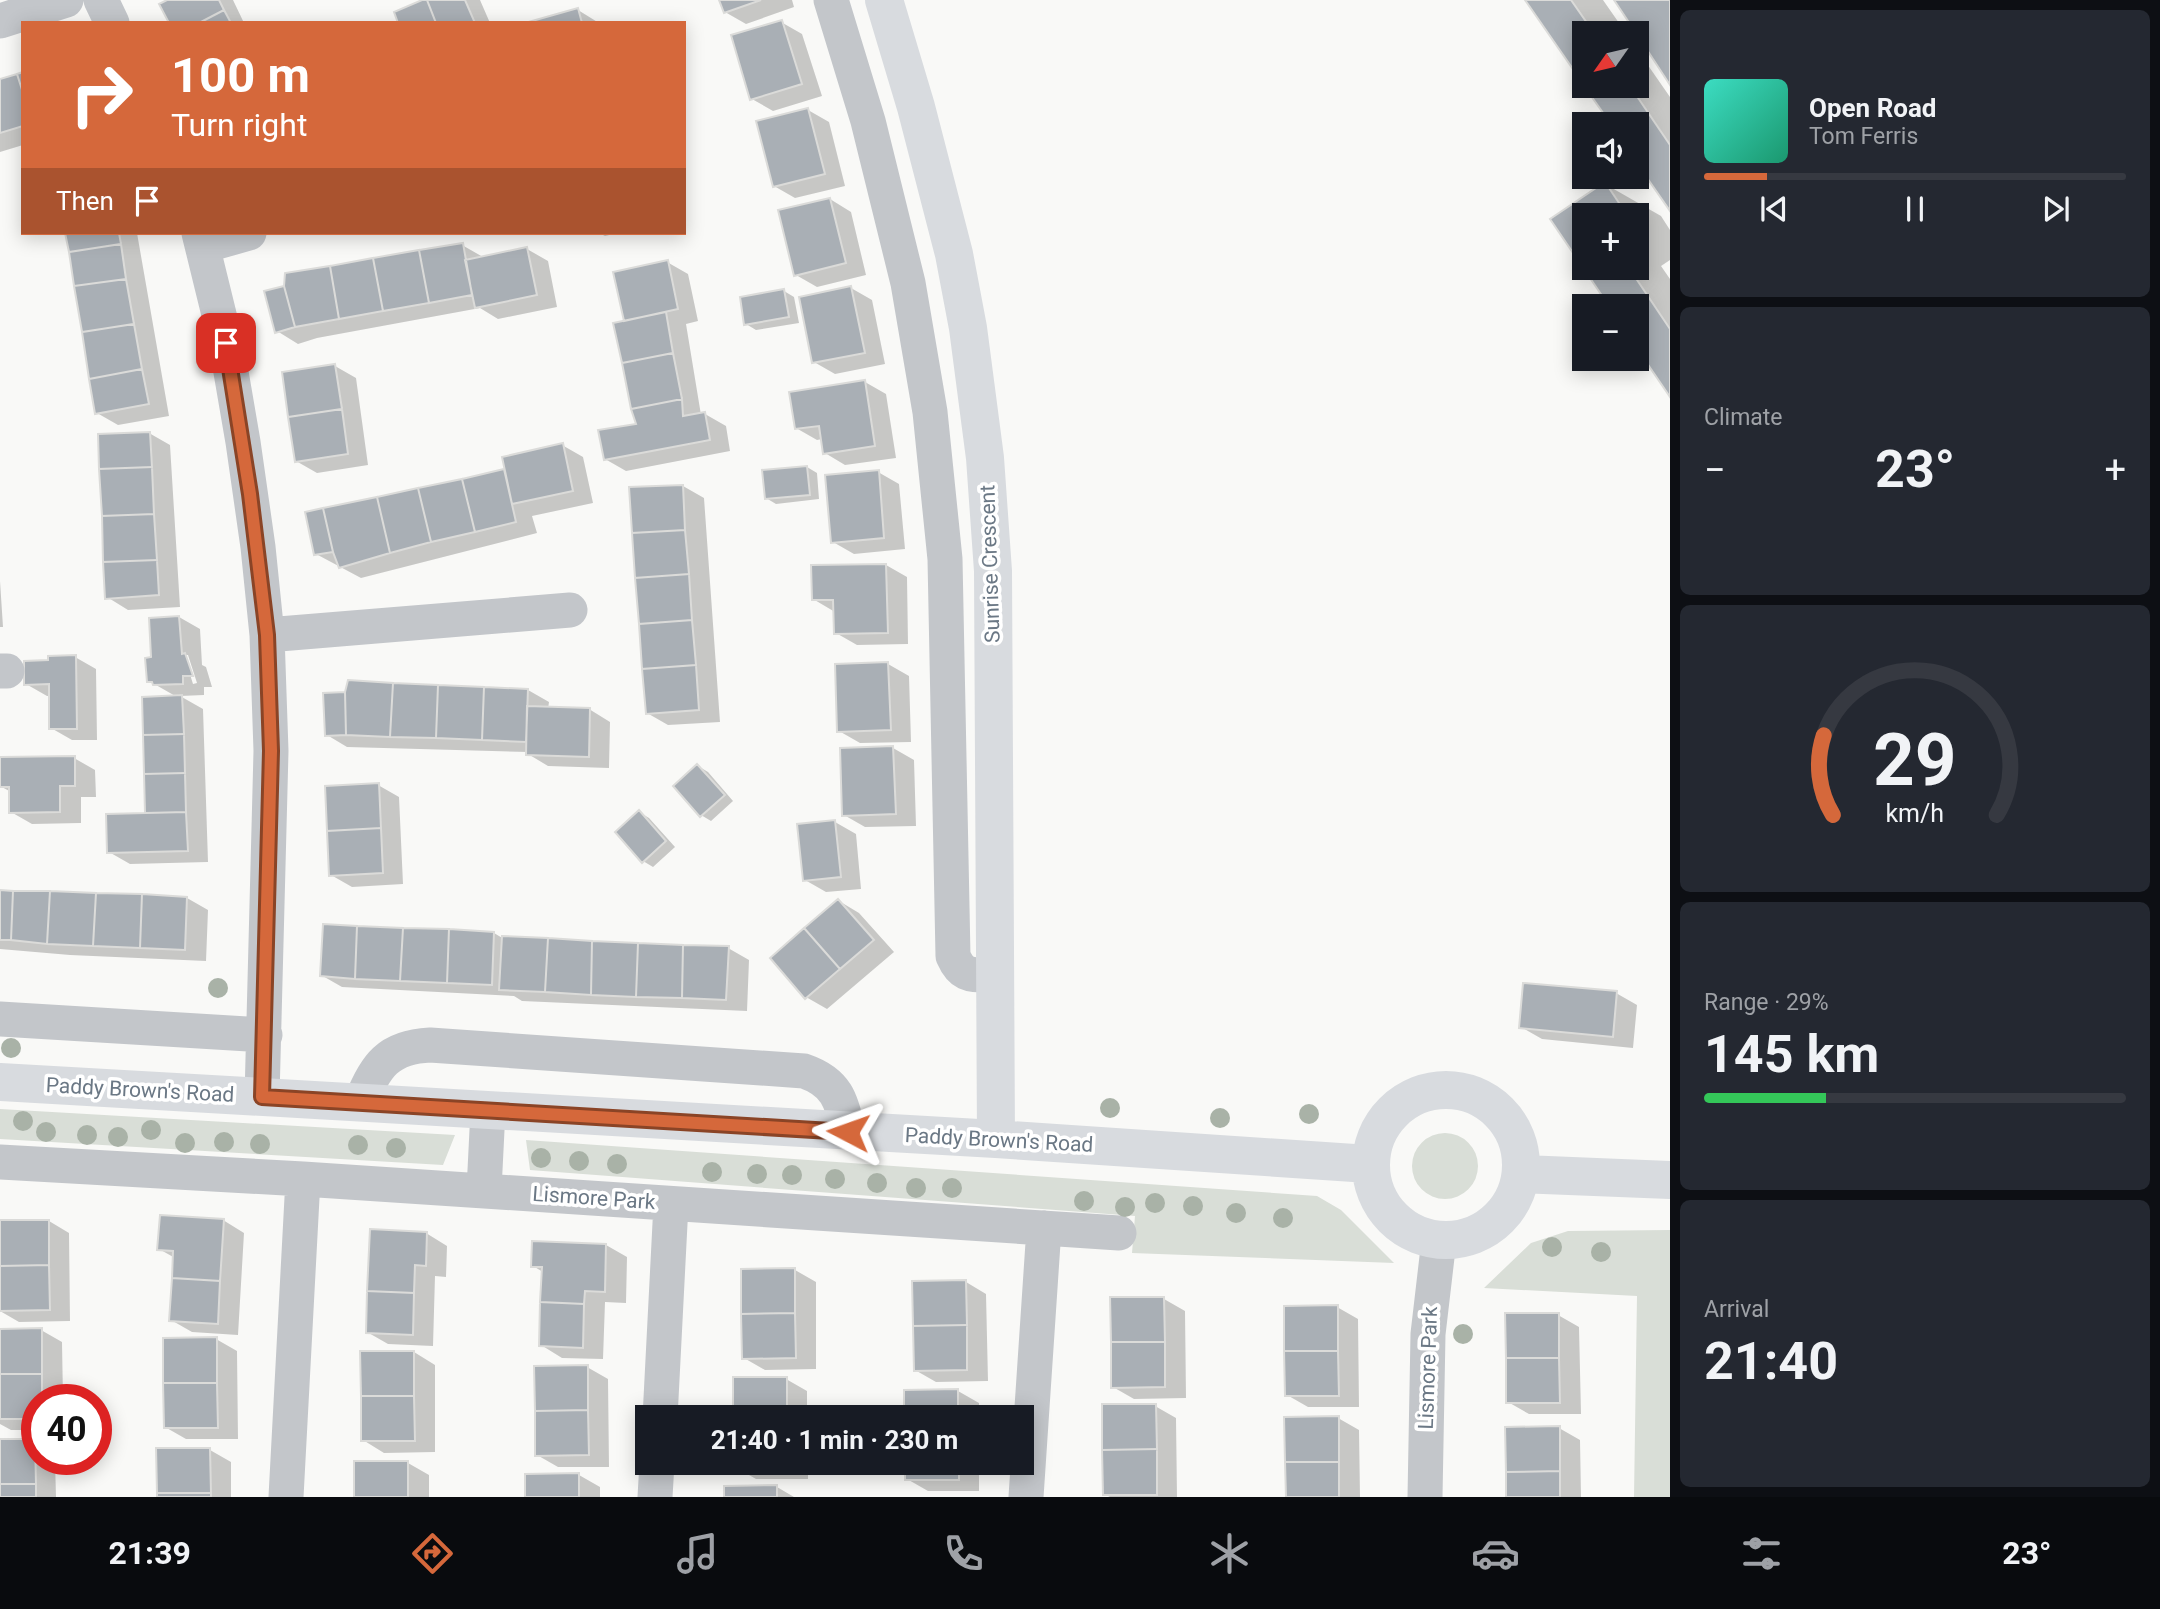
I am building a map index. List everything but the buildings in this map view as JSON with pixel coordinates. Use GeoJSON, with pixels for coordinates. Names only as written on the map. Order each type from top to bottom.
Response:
{"type":"FeatureCollection","features":[{"type":"Feature","properties":{"kind":"street"},"geometry":{"type":"LineString","coordinates":[[0,21],[66,0]]}},
{"type":"Feature","properties":{"kind":"street"},"geometry":{"type":"LineString","coordinates":[[101,0],[111,21]]}},
{"type":"Feature","properties":{"kind":"street"},"geometry":{"type":"LineString","coordinates":[[831,0],[868,121],[908,283],[930,412],[945,559],[953,956],[959,968],[970,974],[995,975]]}},
{"type":"Feature","properties":{"kind":"street","name":"Sunrise Crescent"},"geometry":{"type":"LineString","coordinates":[[884,0],[916,107],[954,254],[978,393],[990,515],[993,571],[996,1139]]}},
{"type":"Feature","properties":{"kind":"street"},"geometry":{"type":"LineString","coordinates":[[233,235],[201,239],[226,343],[243,442],[267,635],[271,751],[262,1097]]}},
{"type":"Feature","properties":{"kind":"street"},"geometry":{"type":"LineString","coordinates":[[267,635],[570,610]]}},
{"type":"Feature","properties":{"kind":"street"},"geometry":{"type":"LineString","coordinates":[[0,1019],[265,1035]]}},
{"type":"Feature","properties":{"kind":"street"},"geometry":{"type":"LineString","coordinates":[[361,1102],[381,1063],[401,1049],[430,1045],[804,1071],[818,1076],[830,1085],[839,1099],[848,1132]]}},
{"type":"Feature","properties":{"kind":"street","name":"Paddy Brown's Road"},"geometry":{"type":"LineString","coordinates":[[0,1082],[996,1139],[1369,1164]]}},
{"type":"Feature","properties":{"kind":"street"},"geometry":{"type":"LineString","coordinates":[[1451,1089],[1475,1094],[1496,1107],[1512,1126],[1521,1149],[1521,1174],[1516,1195],[1504,1214],[1486,1229],[1465,1238],[1439,1240],[1420,1236],[1399,1224],[1384,1207],[1374,1186],[1369,1164],[1373,1143],[1382,1124],[1395,1109],[1412,1097],[1431,1090],[1451,1089]]}},
{"type":"Feature","properties":{"kind":"street"},"geometry":{"type":"LineString","coordinates":[[484,1191],[488,1110]]}},
{"type":"Feature","properties":{"kind":"street","name":"Lismore Park"},"geometry":{"type":"LineString","coordinates":[[0,1161],[671,1204],[661,1405]]}},
{"type":"Feature","properties":{"kind":"street"},"geometry":{"type":"LineString","coordinates":[[1521,1174],[1670,1180]]}},
{"type":"Feature","properties":{"kind":"street"},"geometry":{"type":"LineString","coordinates":[[286,1497],[303,1179]]}},
{"type":"Feature","properties":{"kind":"street"},"geometry":{"type":"LineString","coordinates":[[671,1204],[1119,1233]]}},
{"type":"Feature","properties":{"kind":"street"},"geometry":{"type":"LineString","coordinates":[[1026,1497],[1045,1228]]}},
{"type":"Feature","properties":{"kind":"street","name":"Lismore Park"},"geometry":{"type":"LineString","coordinates":[[1424,1497],[1427,1334],[1439,1240]]}},
{"type":"Feature","properties":{"kind":"street"},"geometry":{"type":"LineString","coordinates":[[655,1497],[656,1475]]}},
{"type":"Feature","properties":{"kind":"shaded area"},"geometry":{"type":"Polygon","coordinates":[[[0,1109],[455,1135],[443,1165],[0,1139],[0,1109]]]}},
{"type":"Feature","properties":{"kind":"shaded area"},"geometry":{"type":"Polygon","coordinates":[[[1445,1133],[1458,1136],[1468,1143],[1475,1153],[1478,1166],[1475,1179],[1468,1189],[1458,1196],[1445,1199],[1432,1196],[1422,1189],[1415,1179],[1412,1166],[1415,1153],[1422,1143],[1432,1136],[1445,1133]]]}},
{"type":"Feature","properties":{"kind":"shaded area"},"geometry":{"type":"Polygon","coordinates":[[[526,1140],[1317,1196],[1341,1210],[1394,1263],[1132,1253],[1135,1216],[530,1170],[526,1140]]]}},
{"type":"Feature","properties":{"kind":"shaded area"},"geometry":{"type":"Polygon","coordinates":[[[1670,1230],[1670,1497],[1634,1497],[1637,1296],[1484,1288],[1531,1243],[1568,1231],[1670,1230]]]}},
{"type":"Feature","properties":{"kind":"route"},"geometry":{"type":"LineString","coordinates":[[226,343],[258,547],[267,635],[271,751],[262,1097],[848,1132]]}}]}
